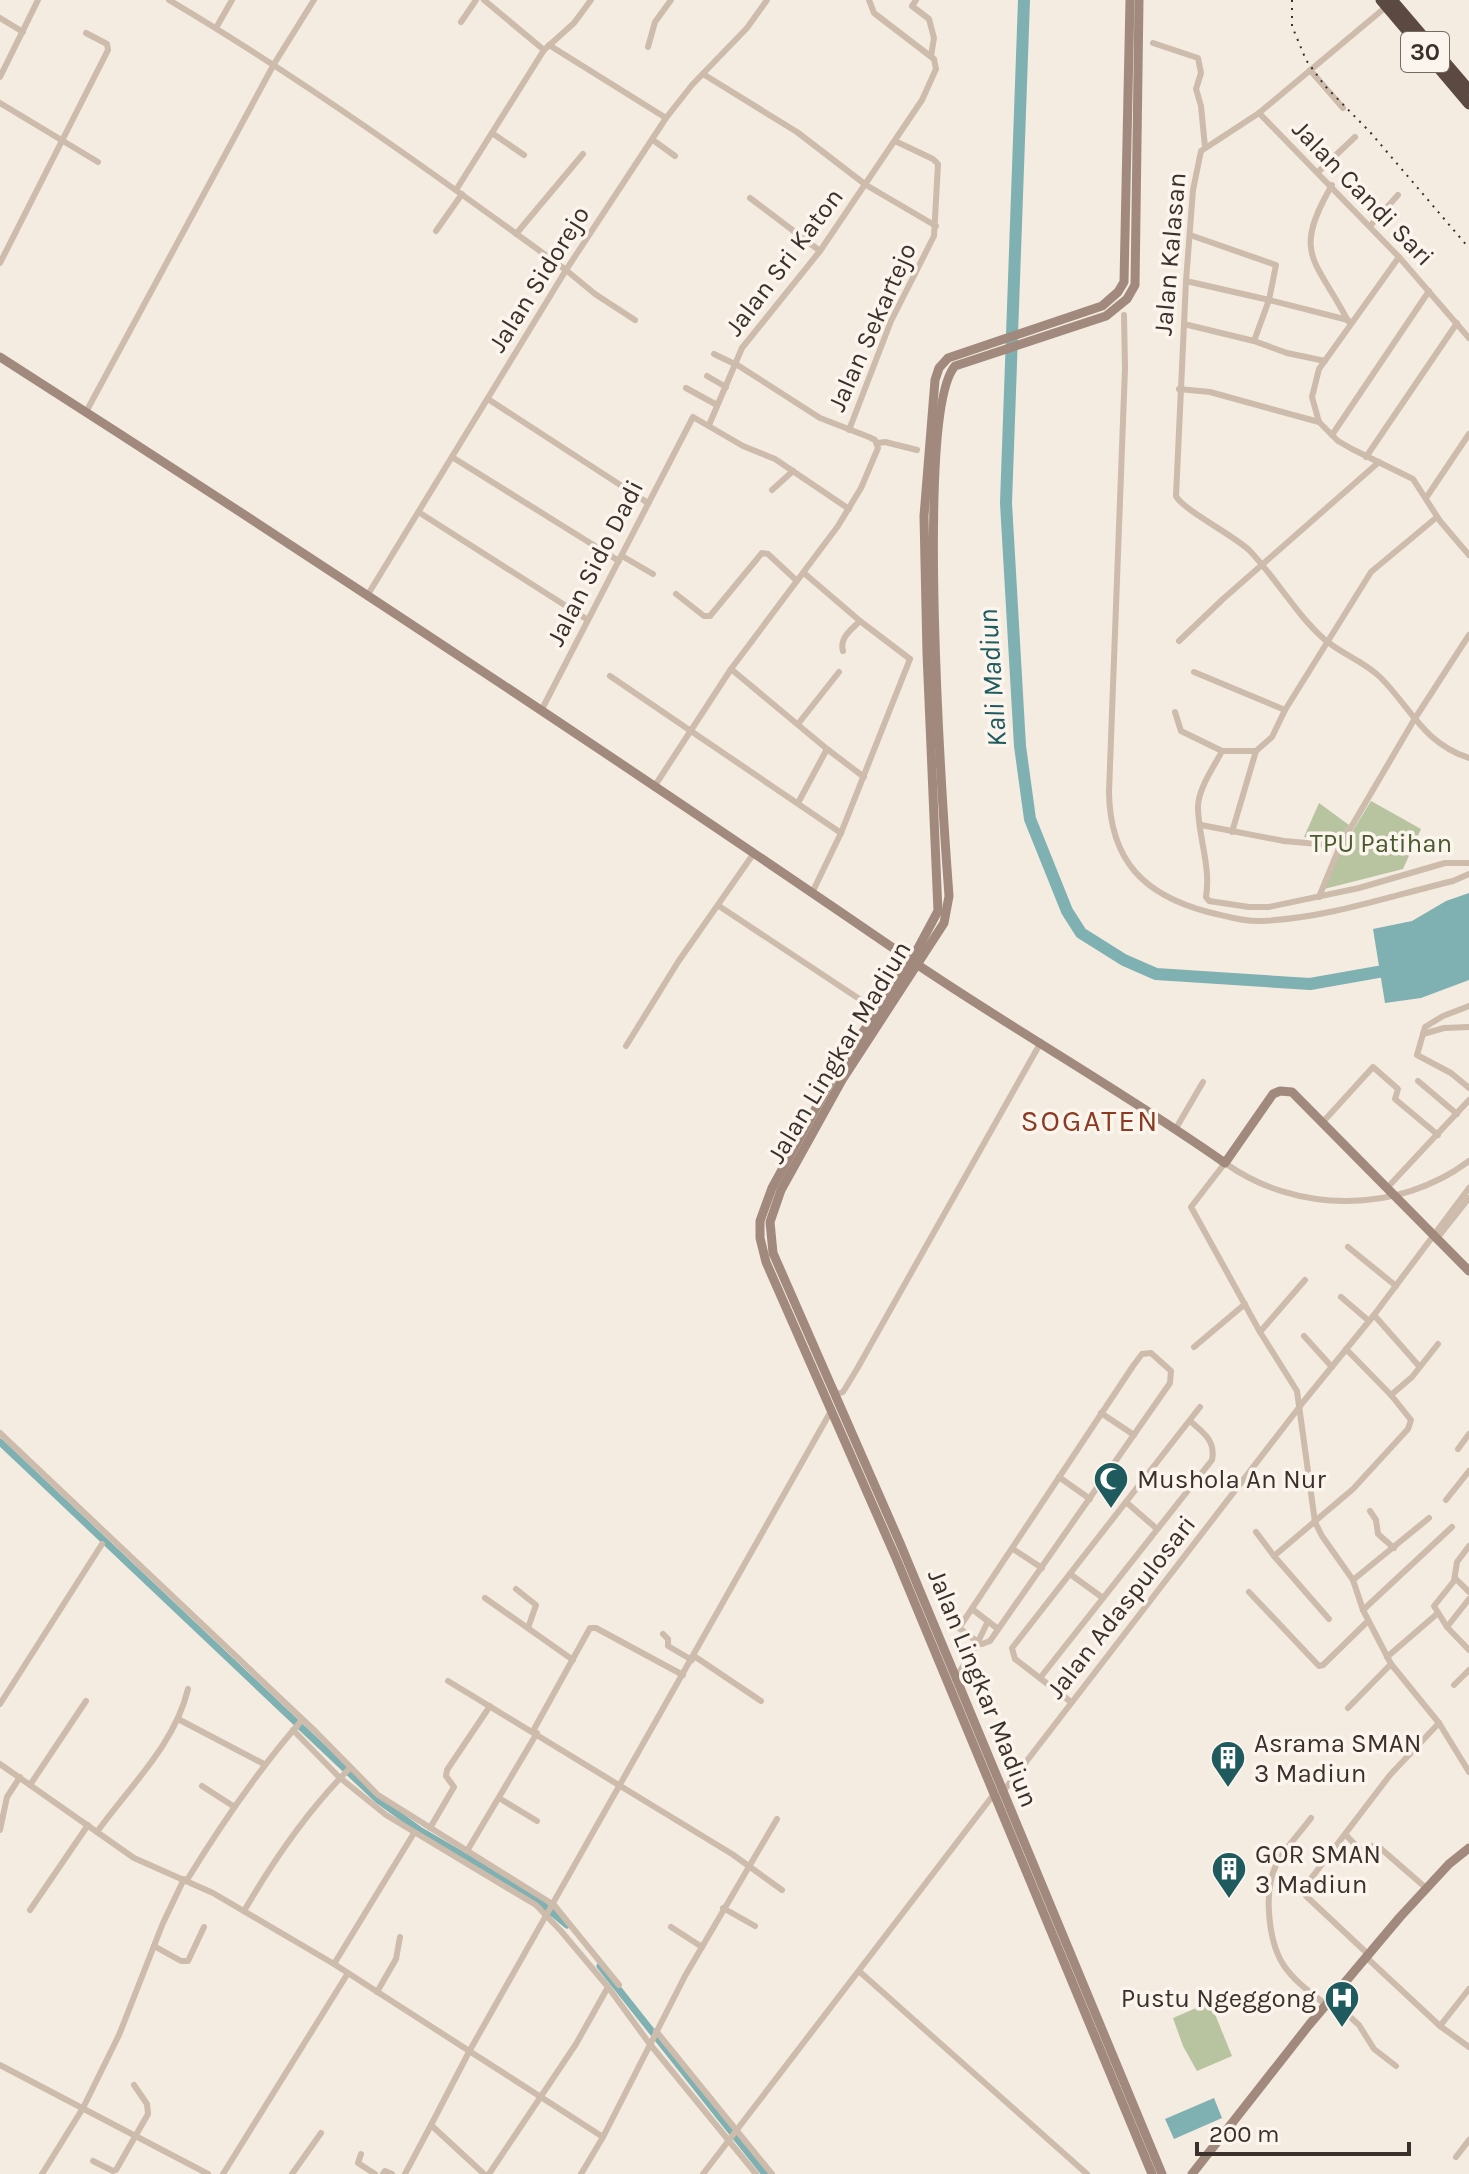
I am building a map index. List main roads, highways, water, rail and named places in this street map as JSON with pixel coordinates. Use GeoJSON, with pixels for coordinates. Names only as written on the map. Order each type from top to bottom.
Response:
{"type":"FeatureCollection","features":[{"type":"Feature","properties":{"kind":"highway","name":"30"},"geometry":{"type":"LineString","coordinates":[[1388,2],[1469,90]]}},
{"type":"Feature","properties":{"kind":"highway","name":"30"},"geometry":{"type":"LineString","coordinates":[[1388,2],[1469,104]]}},
{"type":"Feature","properties":{"kind":"main road","name":"Jalan Lingkar Madiun"},"geometry":{"type":"LineString","coordinates":[[1083,318],[1111,299],[1124,282],[1130,0]]}},
{"type":"Feature","properties":{"kind":"main road","name":"Jalan Lingkar Madiun"},"geometry":{"type":"LineString","coordinates":[[998,1793],[955,1679],[766,1262],[760,1238],[760,1221],[772,1188],[825,1092],[876,1010],[944,923],[949,896],[924,516],[931,399],[939,368],[948,358],[965,357],[1083,318],[1106,316],[1120,307],[1135,285],[1139,0]]}},
{"type":"Feature","properties":{"kind":"main road"},"geometry":{"type":"LineString","coordinates":[[0,357],[541,711],[914,962],[1225,1163],[1276,1092],[1292,1092],[1469,1271]]}},
{"type":"Feature","properties":{"kind":"main road","name":"Jalan Lingkar Madiun"},"geometry":{"type":"LineString","coordinates":[[930,625],[927,654],[939,898],[934,922],[914,962],[842,1080],[781,1190],[770,1222],[773,1253],[1115,2071],[1162,2174]]}},
{"type":"Feature","properties":{"kind":"main road"},"geometry":{"type":"LineString","coordinates":[[1192,2174],[1328,2002],[1426,1888],[1469,1848]]}},
{"type":"Feature","properties":{"kind":"main road","name":"Jalan Lingkar Madiun"},"geometry":{"type":"LineString","coordinates":[[1115,2071],[1152,2174]]}},
{"type":"Feature","properties":{"kind":"water"},"geometry":{"type":"Polygon","coordinates":[[[1469,893],[1469,980],[1421,998],[1385,1003],[1373,929],[1412,921],[1446,901],[1469,893]]]}},
{"type":"Feature","properties":{"kind":"water"},"geometry":{"type":"Polygon","coordinates":[[[1214,2098],[1222,2118],[1174,2139],[1165,2119],[1214,2098]]]}},
{"type":"Feature","properties":{"kind":"waterway","name":"Kali Madiun"},"geometry":{"type":"LineString","coordinates":[[1024,0],[1006,503],[1020,746],[1030,819],[1067,911],[1081,933],[1124,960],[1156,974],[1310,984],[1395,969]]}},
{"type":"Feature","properties":{"kind":"waterway"},"geometry":{"type":"LineString","coordinates":[[0,1442],[378,1800],[421,1831],[531,1895],[567,1925]]}},
{"type":"Feature","properties":{"kind":"waterway"},"geometry":{"type":"LineString","coordinates":[[600,1966],[765,2174]]}},
{"type":"Feature","properties":{"kind":"railway"},"geometry":{"type":"LineString","coordinates":[[1292,0],[1292,26],[1306,60],[1325,86],[1370,132],[1469,248]]}},
{"type":"Feature","properties":{"kind":"place","name":"Mushola An Nur"},"geometry":{"type":"Point","coordinates":[1111,1510]}},
{"type":"Feature","properties":{"kind":"place","name":"Asrama SMAN 3 Madiun"},"geometry":{"type":"Point","coordinates":[1228,1789]}},
{"type":"Feature","properties":{"kind":"place","name":"GOR SMAN 3 Madiun"},"geometry":{"type":"Point","coordinates":[1229,1900]}},
{"type":"Feature","properties":{"kind":"place","name":"Pustu Ngeggong"},"geometry":{"type":"Point","coordinates":[1342,2029]}},
{"type":"Feature","properties":{"kind":"district","name":"SOGATEN"},"geometry":{"type":"Point","coordinates":[1090,1121]}},
{"type":"Feature","properties":{"kind":"park label","name":"TPU Patihan"},"geometry":{"type":"Point","coordinates":[1381,843]}}]}
